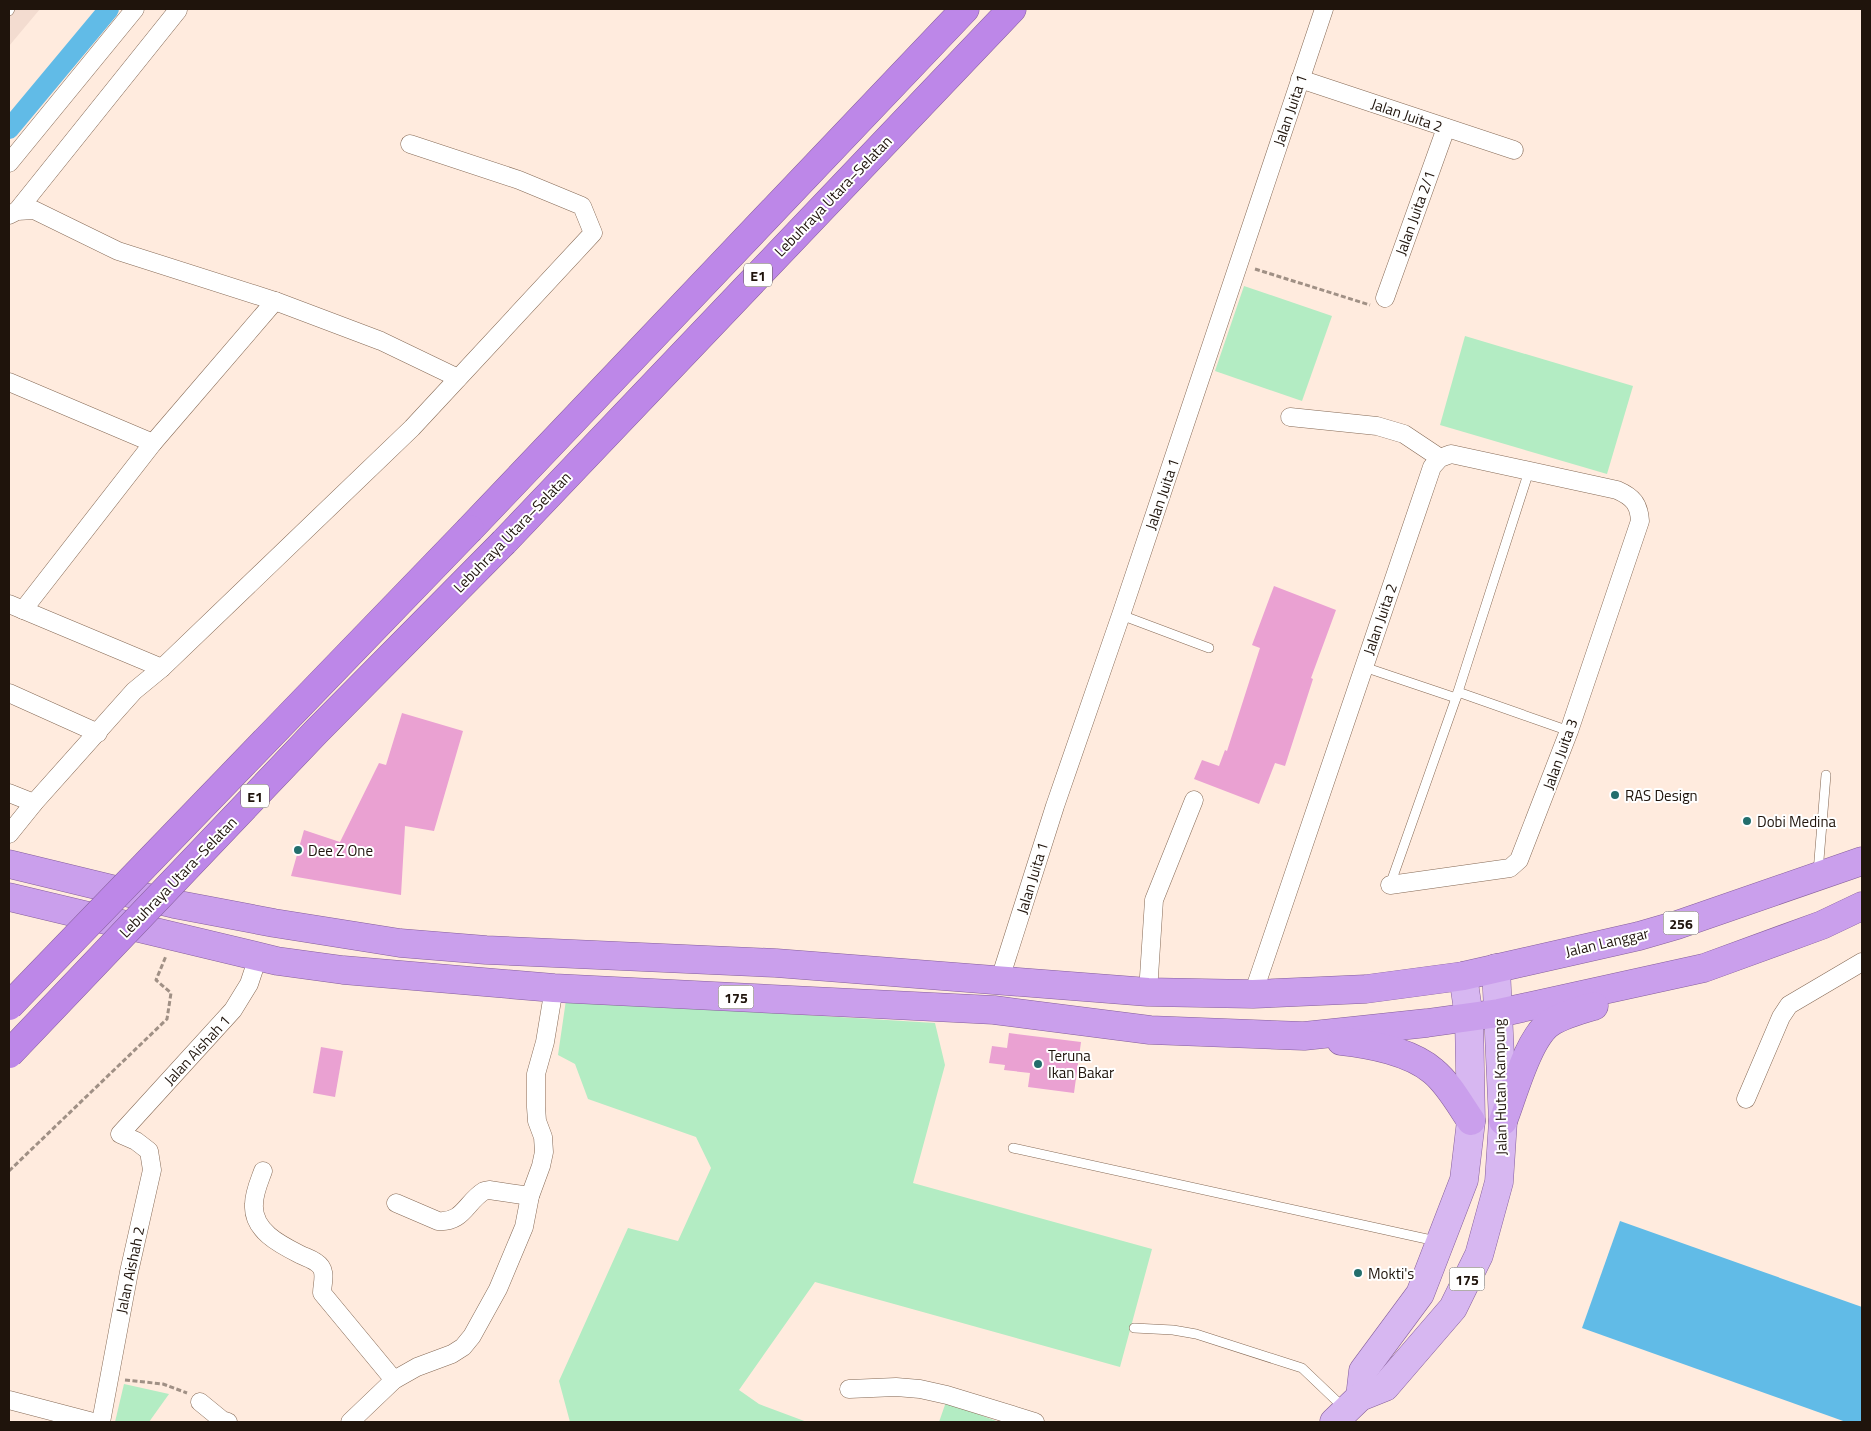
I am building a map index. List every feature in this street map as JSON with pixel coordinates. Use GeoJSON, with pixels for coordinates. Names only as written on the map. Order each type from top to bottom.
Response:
{"type":"FeatureCollection","features":[{"type":"Feature","properties":{"kind":"highway","name":"E1"},"geometry":{"type":"LineString","coordinates":[[9,1006],[470,529],[965,9]]}},
{"type":"Feature","properties":{"kind":"highway","name":"Lebuhraya Utara–Selatan"},"geometry":{"type":"LineString","coordinates":[[9,1054],[316,732],[504,542],[1012,9]]}},
{"type":"Feature","properties":{"kind":"highway","name":"Jalan Langgar"},"geometry":{"type":"LineString","coordinates":[[9,864],[174,904],[274,923],[400,943],[486,950],[776,963],[1148,992],[1253,994],[1366,989],[1464,976],[1654,932],[1862,861]]}},
{"type":"Feature","properties":{"kind":"highway","name":"175"},"geometry":{"type":"LineString","coordinates":[[9,897],[258,957],[343,970],[554,988],[994,1010],[1150,1030],[1304,1036],[1469,1017]]}},
{"type":"Feature","properties":{"kind":"highway"},"geometry":{"type":"LineString","coordinates":[[1503,1121],[1536,1037],[1550,1023],[1578,1011],[1652,990],[1704,968],[1822,925],[1862,906]]}},
{"type":"Feature","properties":{"kind":"highway"},"geometry":{"type":"LineString","coordinates":[[1469,1017],[1499,1013],[1704,968]]}},
{"type":"Feature","properties":{"kind":"highway"},"geometry":{"type":"LineString","coordinates":[[1304,1036],[1353,1042],[1407,1055],[1434,1071],[1471,1121]]}},
{"type":"Feature","properties":{"kind":"main road","name":"Jalan Hutan Kampung"},"geometry":{"type":"LineString","coordinates":[[1347,1410],[1385,1387],[1453,1308],[1479,1254],[1499,1182],[1503,1121],[1496,968]]}},
{"type":"Feature","properties":{"kind":"main road","name":"Jalan Hutan Kampung"},"geometry":{"type":"LineString","coordinates":[[1347,1410],[1363,1371],[1420,1294],[1464,1180],[1471,1121],[1469,1017],[1464,976]]}},
{"type":"Feature","properties":{"kind":"street"},"geometry":{"type":"LineString","coordinates":[[9,163],[135,9]]}},
{"type":"Feature","properties":{"kind":"street","name":"Jalan Juita 1"},"geometry":{"type":"LineString","coordinates":[[1000,980],[1055,806],[1199,385],[1324,9]]}},
{"type":"Feature","properties":{"kind":"street"},"geometry":{"type":"LineString","coordinates":[[13,213],[178,10]]}},
{"type":"Feature","properties":{"kind":"street","name":"Jalan Juita 2"},"geometry":{"type":"LineString","coordinates":[[1300,78],[1514,150]]}},
{"type":"Feature","properties":{"kind":"street","name":"Jalan Juita 2/1"},"geometry":{"type":"LineString","coordinates":[[1385,298],[1446,128]]}},
{"type":"Feature","properties":{"kind":"street"},"geometry":{"type":"LineString","coordinates":[[9,834],[34,803],[134,691],[162,668],[412,428],[593,233],[582,206],[519,180],[410,144]]}},
{"type":"Feature","properties":{"kind":"street"},"geometry":{"type":"LineString","coordinates":[[13,213],[34,210],[118,251],[275,301],[380,341],[458,378]]}},
{"type":"Feature","properties":{"kind":"street"},"geometry":{"type":"LineString","coordinates":[[162,668],[16,607],[275,301]]}},
{"type":"Feature","properties":{"kind":"street"},"geometry":{"type":"LineString","coordinates":[[9,382],[153,443]]}},
{"type":"Feature","properties":{"kind":"street"},"geometry":{"type":"LineString","coordinates":[[1290,417],[1377,426],[1404,434],[1440,458],[1451,454],[1529,471]]}},
{"type":"Feature","properties":{"kind":"street","name":"Jalan Juita 2"},"geometry":{"type":"LineString","coordinates":[[1253,994],[1432,467],[1440,458]]}},
{"type":"Feature","properties":{"kind":"street","name":"Jalan Juita 3"},"geometry":{"type":"LineString","coordinates":[[1390,885],[1510,868],[1519,860],[1569,732],[1640,521],[1636,502],[1628,495],[1617,490],[1529,471]]}},
{"type":"Feature","properties":{"kind":"street"},"geometry":{"type":"LineString","coordinates":[[9,693],[98,732]]}},
{"type":"Feature","properties":{"kind":"street"},"geometry":{"type":"LineString","coordinates":[[9,793],[34,803]]}},
{"type":"Feature","properties":{"kind":"street"},"geometry":{"type":"LineString","coordinates":[[1148,992],[1154,900],[1194,800]]}},
{"type":"Feature","properties":{"kind":"street","name":"Jalan Aishah 1"},"geometry":{"type":"LineString","coordinates":[[120,1134],[233,1010],[249,984],[258,957]]}},
{"type":"Feature","properties":{"kind":"street"},"geometry":{"type":"LineString","coordinates":[[1746,1100],[1781,1017],[1790,1005],[1861,966]]}},
{"type":"Feature","properties":{"kind":"street"},"geometry":{"type":"LineString","coordinates":[[350,1422],[394,1380],[417,1367],[452,1354],[463,1347],[472,1336],[498,1289],[524,1227],[530,1196],[542,1166],[544,1152],[543,1137],[537,1121],[536,1074],[546,1042],[554,988]]}},
{"type":"Feature","properties":{"kind":"street","name":"Jalan Aishah 2"},"geometry":{"type":"LineString","coordinates":[[101,1422],[129,1272],[152,1170],[149,1151],[136,1141],[120,1134]]}},
{"type":"Feature","properties":{"kind":"street"},"geometry":{"type":"LineString","coordinates":[[263,1171],[254,1197],[253,1207],[257,1220],[266,1234],[284,1247],[314,1261],[320,1266],[324,1274],[322,1293],[394,1380]]}},
{"type":"Feature","properties":{"kind":"street"},"geometry":{"type":"LineString","coordinates":[[396,1203],[438,1221],[445,1221],[453,1220],[459,1216],[484,1191],[489,1190],[530,1196]]}},
{"type":"Feature","properties":{"kind":"street"},"geometry":{"type":"LineString","coordinates":[[849,1389],[896,1387],[920,1389],[947,1395],[1035,1422]]}},
{"type":"Feature","properties":{"kind":"street"},"geometry":{"type":"LineString","coordinates":[[9,1400],[93,1422]]}},
{"type":"Feature","properties":{"kind":"street"},"geometry":{"type":"LineString","coordinates":[[200,1402],[222,1420],[228,1422]]}},
{"type":"Feature","properties":{"kind":"lane"},"geometry":{"type":"LineString","coordinates":[[1390,885],[1457,695],[1529,471]]}},
{"type":"Feature","properties":{"kind":"lane"},"geometry":{"type":"LineString","coordinates":[[1121,615],[1209,648]]}},
{"type":"Feature","properties":{"kind":"lane"},"geometry":{"type":"LineString","coordinates":[[1364,667],[1569,732]]}},
{"type":"Feature","properties":{"kind":"lane"},"geometry":{"type":"LineString","coordinates":[[1818,876],[1826,775]]}},
{"type":"Feature","properties":{"kind":"lane"},"geometry":{"type":"LineString","coordinates":[[1013,1148],[1441,1242]]}},
{"type":"Feature","properties":{"kind":"lane"},"geometry":{"type":"LineString","coordinates":[[1134,1328],[1173,1330],[1196,1334],[1302,1368],[1347,1410]]}},
{"type":"Feature","properties":{"kind":"path"},"geometry":{"type":"LineString","coordinates":[[1238,263],[1367,305],[1377,305],[1385,298]]}},
{"type":"Feature","properties":{"kind":"path"},"geometry":{"type":"LineString","coordinates":[[9,1172],[167,1019],[171,993],[156,980],[173,937]]}},
{"type":"Feature","properties":{"kind":"path"},"geometry":{"type":"LineString","coordinates":[[108,1378],[163,1384],[185,1392],[200,1402]]}},
{"type":"Feature","properties":{"kind":"shaded area"},"geometry":{"type":"Polygon","coordinates":[[[9,9],[40,9],[9,46],[9,9]]]}},
{"type":"Feature","properties":{"kind":"green space"},"geometry":{"type":"Polygon","coordinates":[[[1244,286],[1332,316],[1302,401],[1215,371],[1244,286]]]}},
{"type":"Feature","properties":{"kind":"green space"},"geometry":{"type":"Polygon","coordinates":[[[1465,336],[1633,386],[1607,474],[1440,425],[1465,336]]]}},
{"type":"Feature","properties":{"kind":"green space"},"geometry":{"type":"Polygon","coordinates":[[[566,1000],[935,1023],[945,1065],[913,1183],[1152,1249],[1120,1367],[815,1282],[739,1390],[759,1404],[807,1422],[570,1422],[559,1381],[628,1228],[678,1241],[711,1168],[696,1137],[588,1099],[575,1064],[558,1055],[566,1000]]]}},
{"type":"Feature","properties":{"kind":"green space"},"geometry":{"type":"Polygon","coordinates":[[[124,1384],[169,1394],[149,1422],[115,1422],[124,1384]]]}},
{"type":"Feature","properties":{"kind":"green space"},"geometry":{"type":"Polygon","coordinates":[[[946,1402],[999,1422],[939,1422],[946,1402]]]}},
{"type":"Feature","properties":{"kind":"water"},"geometry":{"type":"Polygon","coordinates":[[[1620,1221],[1862,1307],[1862,1422],[1846,1422],[1582,1328],[1620,1221]]]}},
{"type":"Feature","properties":{"kind":"building"},"geometry":{"type":"Polygon","coordinates":[[[1274,586],[1336,610],[1311,678],[1313,679],[1285,766],[1275,763],[1259,804],[1194,779],[1202,760],[1219,766],[1225,750],[1227,751],[1260,648],[1252,645],[1274,586]]]}},
{"type":"Feature","properties":{"kind":"building"},"geometry":{"type":"Polygon","coordinates":[[[402,713],[463,731],[434,831],[405,826],[401,895],[291,876],[304,830],[340,842],[379,763],[386,765],[402,713]]]}},
{"type":"Feature","properties":{"kind":"building","name":"Teruna Ikan Bakar"},"geometry":{"type":"Polygon","coordinates":[[[1009,1033],[1081,1042],[1074,1093],[1028,1087],[1030,1073],[1004,1070],[1005,1065],[989,1063],[992,1046],[1007,1048],[1009,1033]]]}},
{"type":"Feature","properties":{"kind":"building"},"geometry":{"type":"Polygon","coordinates":[[[321,1047],[343,1051],[335,1097],[313,1093],[321,1047]]]}},
{"type":"Feature","properties":{"kind":"waterway"},"geometry":{"type":"LineString","coordinates":[[9,129],[109,9]]}},
{"type":"Feature","properties":{"kind":"place","name":"RAS Design"},"geometry":{"type":"Point","coordinates":[1615,795]}},
{"type":"Feature","properties":{"kind":"place","name":"Dobi Medina"},"geometry":{"type":"Point","coordinates":[1747,821]}},
{"type":"Feature","properties":{"kind":"place","name":"Dee Z One"},"geometry":{"type":"Point","coordinates":[298,850]}},
{"type":"Feature","properties":{"kind":"place","name":"Teruna Ikan Bakar"},"geometry":{"type":"Point","coordinates":[1038,1064]}},
{"type":"Feature","properties":{"kind":"place","name":"Mokti's"},"geometry":{"type":"Point","coordinates":[1358,1273]}}]}
